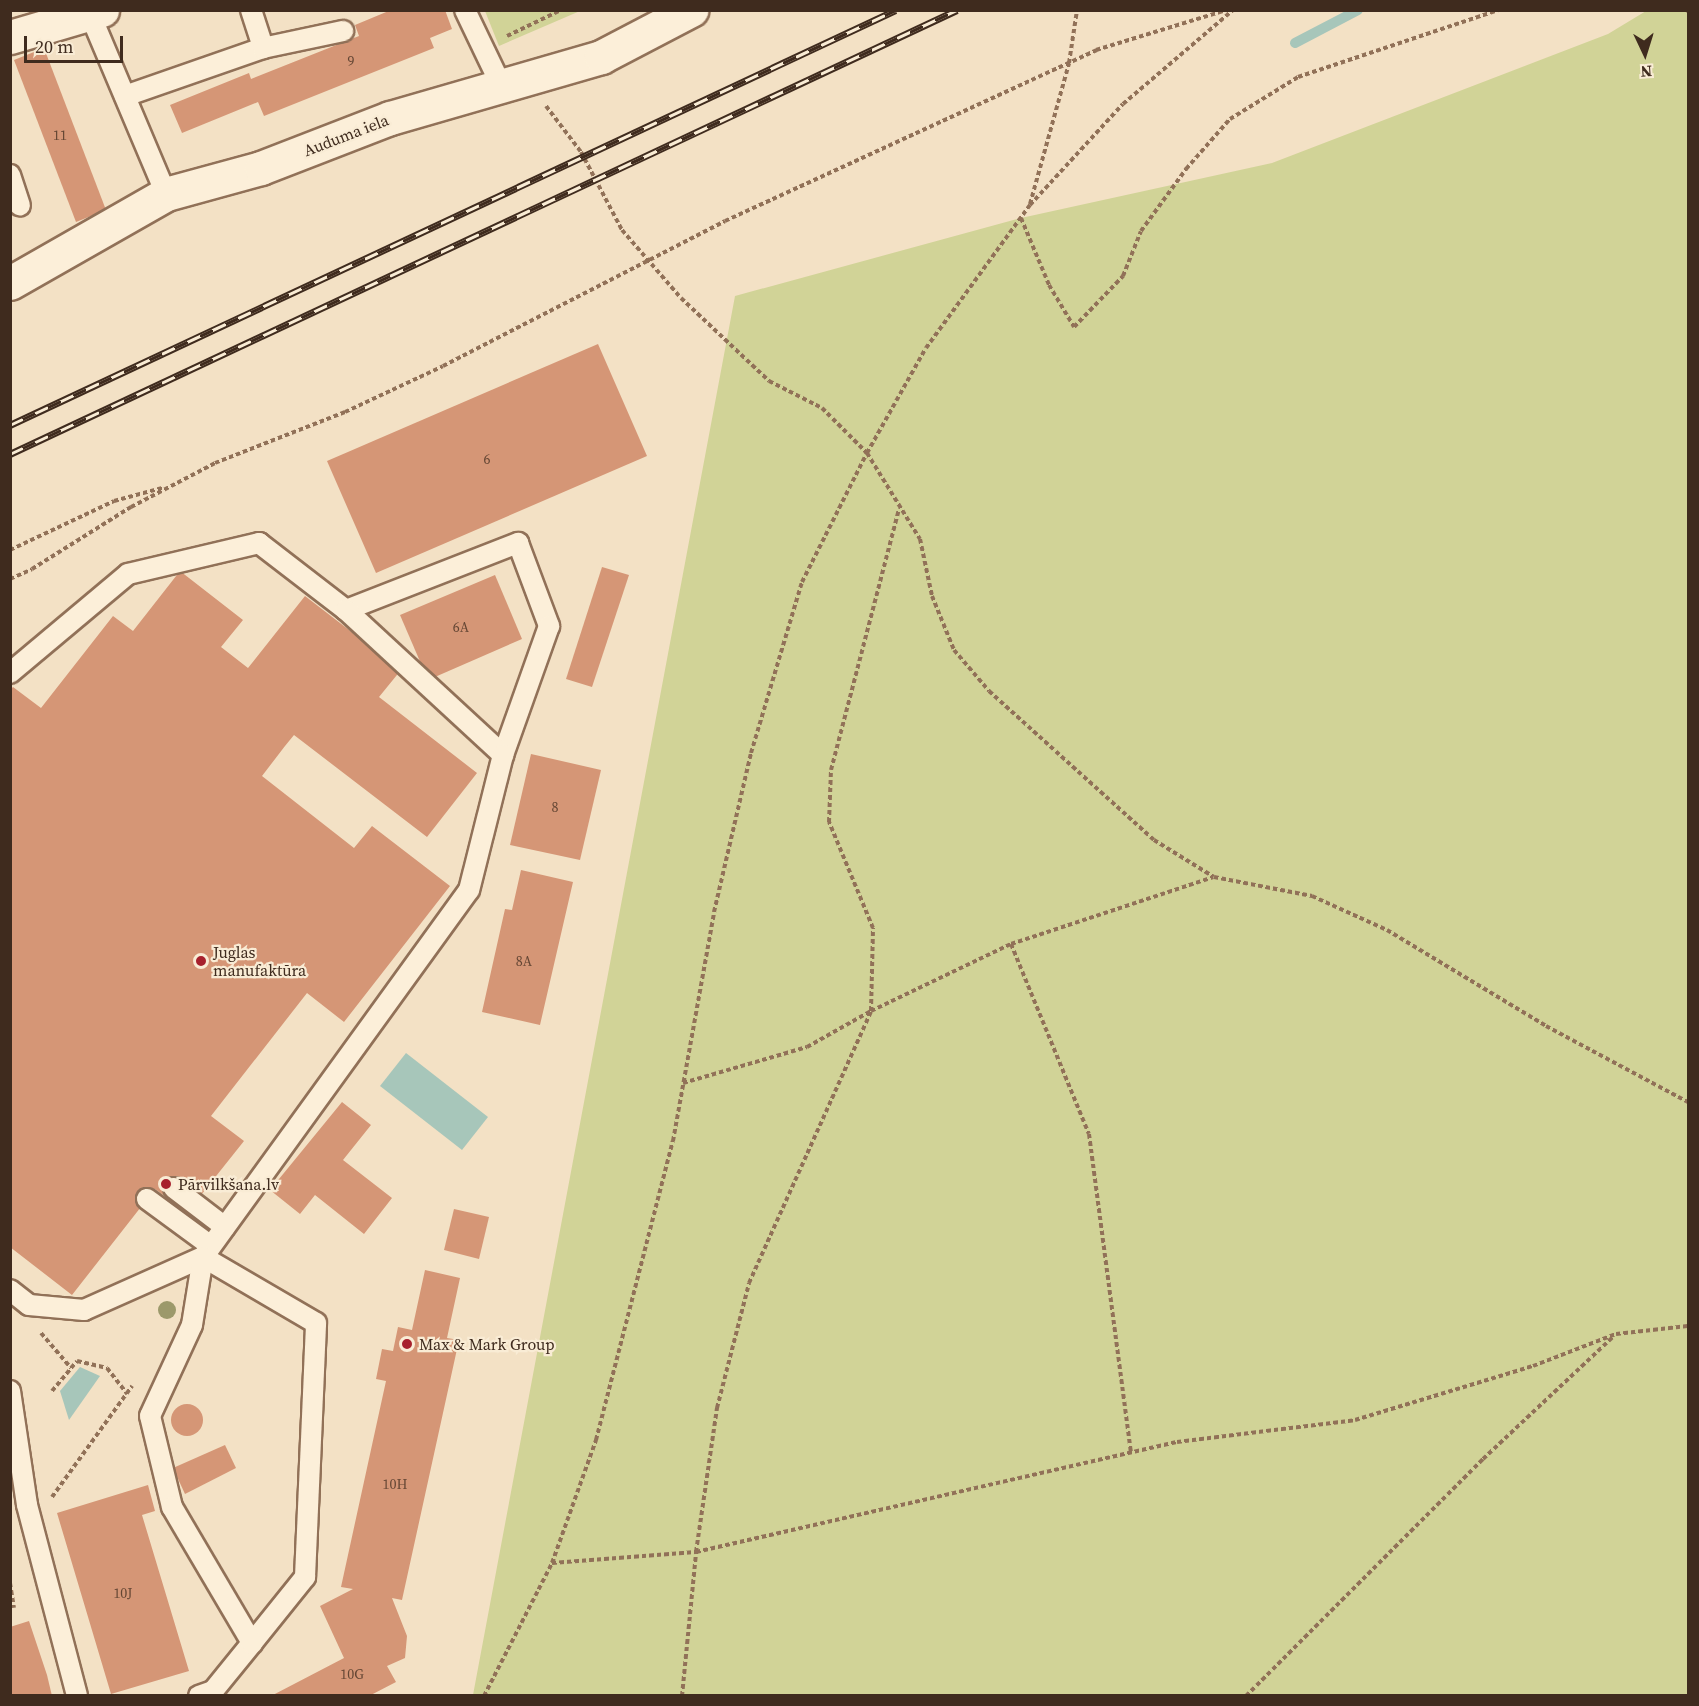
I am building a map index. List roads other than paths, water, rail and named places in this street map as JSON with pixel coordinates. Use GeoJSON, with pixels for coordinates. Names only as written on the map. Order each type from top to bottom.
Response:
{"type":"FeatureCollection","features":[{"type":"Feature","properties":{"kind":"street","name":"Auduma iela"},"geometry":{"type":"LineString","coordinates":[[10,283],[166,194],[261,168],[390,118],[601,57],[691,10]]}},
{"type":"Feature","properties":{"kind":"street"},"geometry":{"type":"LineString","coordinates":[[10,37],[45,19],[96,12]]}},
{"type":"Feature","properties":{"kind":"lane"},"geometry":{"type":"LineString","coordinates":[[250,10],[263,48]]}},
{"type":"Feature","properties":{"kind":"lane"},"geometry":{"type":"LineString","coordinates":[[465,10],[512,81]]}},
{"type":"Feature","properties":{"kind":"lane"},"geometry":{"type":"LineString","coordinates":[[96,12],[125,96],[166,194]]}},
{"type":"Feature","properties":{"kind":"lane"},"geometry":{"type":"LineString","coordinates":[[125,96],[263,48],[343,31]]}},
{"type":"Feature","properties":{"kind":"lane"},"geometry":{"type":"LineString","coordinates":[[10,176],[20,205]]}},
{"type":"Feature","properties":{"kind":"lane"},"geometry":{"type":"LineString","coordinates":[[10,673],[128,574],[259,543],[346,610],[503,754]]}},
{"type":"Feature","properties":{"kind":"lane"},"geometry":{"type":"LineString","coordinates":[[252,1643],[172,1507],[150,1416],[192,1325],[207,1251],[469,890],[503,754],[549,626],[518,543],[346,610]]}},
{"type":"Feature","properties":{"kind":"lane"},"geometry":{"type":"LineString","coordinates":[[174,1188],[225,1227]]}},
{"type":"Feature","properties":{"kind":"lane"},"geometry":{"type":"LineString","coordinates":[[147,1199],[207,1251],[316,1323],[305,1577],[213,1691],[199,1695]]}},
{"type":"Feature","properties":{"kind":"lane"},"geometry":{"type":"LineString","coordinates":[[10,1290],[29,1305],[84,1310],[207,1251]]}},
{"type":"Feature","properties":{"kind":"lane"},"geometry":{"type":"LineString","coordinates":[[10,1391],[31,1519],[77,1695]]}},
{"type":"Feature","properties":{"kind":"waterway"},"geometry":{"type":"LineString","coordinates":[[1295,43],[1358,10]]}},
{"type":"Feature","properties":{"kind":"railway"},"geometry":{"type":"LineString","coordinates":[[10,425],[896,10]]}},
{"type":"Feature","properties":{"kind":"railway"},"geometry":{"type":"LineString","coordinates":[[10,454],[957,10]]}},
{"type":"Feature","properties":{"kind":"place","name":"Juglas manufaktūra"},"geometry":{"type":"Point","coordinates":[201,961]}},
{"type":"Feature","properties":{"kind":"place","name":"Pārvilkšana.lv"},"geometry":{"type":"Point","coordinates":[166,1184]}},
{"type":"Feature","properties":{"kind":"place","name":"Max & Mark Group"},"geometry":{"type":"Point","coordinates":[407,1344]}}]}
